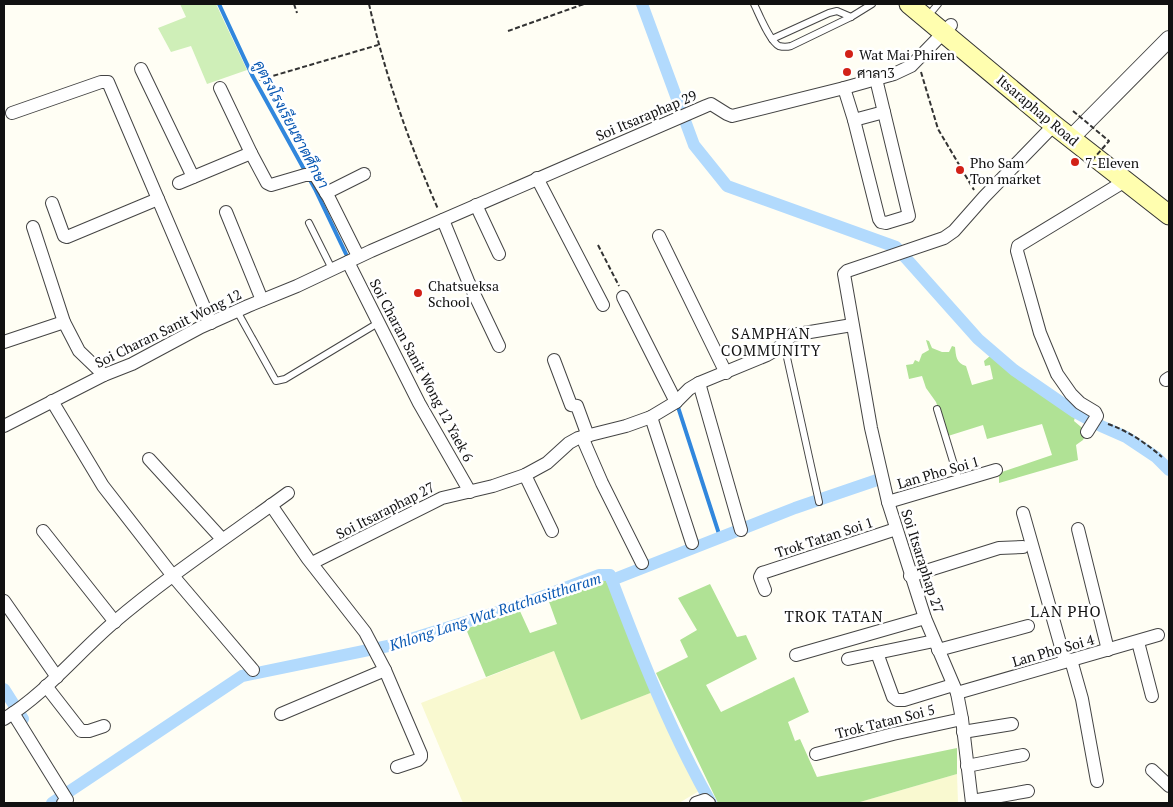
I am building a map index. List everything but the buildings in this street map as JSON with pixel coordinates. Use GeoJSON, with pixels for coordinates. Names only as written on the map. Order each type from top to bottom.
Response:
{"type":"FeatureCollection","features":[{"type":"Feature","properties":{"kind":"main road","name":"Itsaraphap Road"},"geometry":{"type":"LineString","coordinates":[[909,4],[948,29],[1054,125],[1075,133],[1126,181],[1169,215]]}},
{"type":"Feature","properties":{"kind":"main road"},"geometry":{"type":"LineString","coordinates":[[932,6],[948,29],[1075,133],[1169,203]]}},
{"type":"Feature","properties":{"kind":"street","name":"Soi Itsaraphap 29"},"geometry":{"type":"LineString","coordinates":[[353,259],[711,104],[732,116],[894,74],[912,66],[948,29]]}},
{"type":"Feature","properties":{"kind":"street"},"geometry":{"type":"LineString","coordinates":[[1075,133],[1169,40]]}},
{"type":"Feature","properties":{"kind":"street"},"geometry":{"type":"LineString","coordinates":[[141,69],[194,177]]}},
{"type":"Feature","properties":{"kind":"street"},"geometry":{"type":"LineString","coordinates":[[844,88],[879,219],[881,222],[886,223],[909,216],[876,79]]}},
{"type":"Feature","properties":{"kind":"street"},"geometry":{"type":"LineString","coordinates":[[12,113],[101,82],[108,82],[211,323]]}},
{"type":"Feature","properties":{"kind":"street"},"geometry":{"type":"LineString","coordinates":[[180,183],[251,153],[220,88]]}},
{"type":"Feature","properties":{"kind":"street"},"geometry":{"type":"LineString","coordinates":[[854,120],[884,112]]}},
{"type":"Feature","properties":{"kind":"street","name":"Soi Itsaraphap 27"},"geometry":{"type":"LineString","coordinates":[[972,802],[963,725],[955,689],[925,618],[910,576],[888,502],[871,428],[844,274],[847,270],[944,238],[961,224],[980,200],[1054,125]]}},
{"type":"Feature","properties":{"kind":"street","name":"Soi Charan Sanit Wong 12 Yaek 6"},"geometry":{"type":"LineString","coordinates":[[251,153],[267,183],[271,185],[307,174],[315,175],[326,193],[378,322],[419,403],[470,492]]}},
{"type":"Feature","properties":{"kind":"street"},"geometry":{"type":"LineString","coordinates":[[326,193],[364,174]]}},
{"type":"Feature","properties":{"kind":"street"},"geometry":{"type":"LineString","coordinates":[[538,178],[604,305]]}},
{"type":"Feature","properties":{"kind":"street"},"geometry":{"type":"LineString","coordinates":[[1087,432],[1096,416],[1080,403],[1057,374],[1040,334],[1017,251],[1018,246],[1126,181]]}},
{"type":"Feature","properties":{"kind":"street"},"geometry":{"type":"LineString","coordinates":[[52,203],[64,236],[67,237],[158,199]]}},
{"type":"Feature","properties":{"kind":"street"},"geometry":{"type":"LineString","coordinates":[[476,205],[499,254]]}},
{"type":"Feature","properties":{"kind":"street"},"geometry":{"type":"LineString","coordinates":[[226,212],[262,300]]}},
{"type":"Feature","properties":{"kind":"street"},"geometry":{"type":"LineString","coordinates":[[443,220],[498,346]]}},
{"type":"Feature","properties":{"kind":"street"},"geometry":{"type":"LineString","coordinates":[[32,227],[64,322],[79,351],[104,375]]}},
{"type":"Feature","properties":{"kind":"street"},"geometry":{"type":"LineString","coordinates":[[659,236],[726,373]]}},
{"type":"Feature","properties":{"kind":"street","name":"Soi Charan Sanit Wong 12"},"geometry":{"type":"LineString","coordinates":[[4,426],[104,375],[132,364],[211,323],[353,259]]}},
{"type":"Feature","properties":{"kind":"street"},"geometry":{"type":"LineString","coordinates":[[623,297],[676,402]]}},
{"type":"Feature","properties":{"kind":"street"},"geometry":{"type":"LineString","coordinates":[[4,342],[64,322]]}},
{"type":"Feature","properties":{"kind":"street","name":"Soi Itsaraphap 27"},"geometry":{"type":"LineString","coordinates":[[312,563],[442,498],[452,494],[470,492],[525,475],[547,463],[569,443],[651,417],[676,402],[689,389],[699,383],[766,355],[784,344],[792,335],[852,325]]}},
{"type":"Feature","properties":{"kind":"street"},"geometry":{"type":"LineString","coordinates":[[554,360],[571,405],[577,406],[585,437],[602,483],[642,563]]}},
{"type":"Feature","properties":{"kind":"street"},"geometry":{"type":"LineString","coordinates":[[699,383],[741,530]]}},
{"type":"Feature","properties":{"kind":"street"},"geometry":{"type":"LineString","coordinates":[[52,401],[103,486],[173,576],[253,670]]}},
{"type":"Feature","properties":{"kind":"street"},"geometry":{"type":"LineString","coordinates":[[651,417],[692,542]]}},
{"type":"Feature","properties":{"kind":"street"},"geometry":{"type":"LineString","coordinates":[[149,459],[222,539]]}},
{"type":"Feature","properties":{"kind":"street","name":"Lan Pho Soi 1"},"geometry":{"type":"LineString","coordinates":[[888,502],[996,470]]}},
{"type":"Feature","properties":{"kind":"street"},"geometry":{"type":"LineString","coordinates":[[525,475],[552,531]]}},
{"type":"Feature","properties":{"kind":"street"},"geometry":{"type":"LineString","coordinates":[[63,797],[12,713],[57,677],[115,622],[185,565],[288,493]]}},
{"type":"Feature","properties":{"kind":"street"},"geometry":{"type":"LineString","coordinates":[[271,505],[369,638],[382,664],[421,754],[418,760],[397,767]]}},
{"type":"Feature","properties":{"kind":"street"},"geometry":{"type":"LineString","coordinates":[[1023,513],[1068,660],[1082,699],[1097,781]]}},
{"type":"Feature","properties":{"kind":"street","name":"Trok Tatan Soi 1"},"geometry":{"type":"LineString","coordinates":[[765,590],[760,577],[762,573],[896,529]]}},
{"type":"Feature","properties":{"kind":"street"},"geometry":{"type":"LineString","coordinates":[[1078,530],[1108,650]]}},
{"type":"Feature","properties":{"kind":"street"},"geometry":{"type":"LineString","coordinates":[[43,531],[115,622]]}},
{"type":"Feature","properties":{"kind":"street"},"geometry":{"type":"LineString","coordinates":[[910,576],[999,548],[1023,548]]}},
{"type":"Feature","properties":{"kind":"street"},"geometry":{"type":"LineString","coordinates":[[4,601],[57,677]]}},
{"type":"Feature","properties":{"kind":"street"},"geometry":{"type":"LineString","coordinates":[[796,655],[925,618]]}},
{"type":"Feature","properties":{"kind":"street"},"geometry":{"type":"LineString","coordinates":[[848,659],[936,645],[1028,626]]}},
{"type":"Feature","properties":{"kind":"street","name":"Lan Pho Soi 4"},"geometry":{"type":"LineString","coordinates":[[877,653],[893,697],[897,700],[904,700],[1108,650],[1158,635]]}},
{"type":"Feature","properties":{"kind":"street"},"geometry":{"type":"LineString","coordinates":[[1138,642],[1152,696]]}},
{"type":"Feature","properties":{"kind":"street"},"geometry":{"type":"LineString","coordinates":[[281,714],[382,664]]}},
{"type":"Feature","properties":{"kind":"street"},"geometry":{"type":"LineString","coordinates":[[46,686],[81,732],[104,726]]}},
{"type":"Feature","properties":{"kind":"street","name":"Trok Tatan Soi 5"},"geometry":{"type":"LineString","coordinates":[[816,754],[893,734],[963,725],[1012,724]]}},
{"type":"Feature","properties":{"kind":"street"},"geometry":{"type":"LineString","coordinates":[[968,766],[1024,755]]}},
{"type":"Feature","properties":{"kind":"street"},"geometry":{"type":"LineString","coordinates":[[1152,770],[1169,786]]}},
{"type":"Feature","properties":{"kind":"street"},"geometry":{"type":"LineString","coordinates":[[972,802],[1028,791]]}},
{"type":"Feature","properties":{"kind":"street"},"geometry":{"type":"LineString","coordinates":[[696,803],[705,800],[709,803]]}},
{"type":"Feature","properties":{"kind":"lane"},"geometry":{"type":"LineString","coordinates":[[754,4],[772,39],[777,45],[784,47],[791,46],[851,18],[872,4]]}},
{"type":"Feature","properties":{"kind":"lane"},"geometry":{"type":"LineString","coordinates":[[772,39],[829,12],[837,11],[851,18]]}},
{"type":"Feature","properties":{"kind":"lane"},"geometry":{"type":"LineString","coordinates":[[309,223],[332,269]]}},
{"type":"Feature","properties":{"kind":"lane"},"geometry":{"type":"LineString","coordinates":[[237,311],[276,381],[285,379],[378,322]]}},
{"type":"Feature","properties":{"kind":"lane"},"geometry":{"type":"LineString","coordinates":[[784,344],[819,502]]}},
{"type":"Feature","properties":{"kind":"lane"},"geometry":{"type":"LineString","coordinates":[[937,410],[959,482]]}},
{"type":"Feature","properties":{"kind":"path"},"geometry":{"type":"LineString","coordinates":[[294,4],[297,13]]}},
{"type":"Feature","properties":{"kind":"path"},"geometry":{"type":"LineString","coordinates":[[368,4],[378,45],[411,144],[443,220]]}},
{"type":"Feature","properties":{"kind":"path"},"geometry":{"type":"LineString","coordinates":[[508,31],[584,4]]}},
{"type":"Feature","properties":{"kind":"path"},"geometry":{"type":"LineString","coordinates":[[259,80],[378,45]]}},
{"type":"Feature","properties":{"kind":"path"},"geometry":{"type":"LineString","coordinates":[[917,60],[938,129],[980,200]]}},
{"type":"Feature","properties":{"kind":"path"},"geometry":{"type":"LineString","coordinates":[[1073,110],[1109,141],[1089,164]]}},
{"type":"Feature","properties":{"kind":"path"},"geometry":{"type":"LineString","coordinates":[[598,245],[623,297]]}},
{"type":"Feature","properties":{"kind":"path"},"geometry":{"type":"LineString","coordinates":[[1096,416],[1148,444],[1162,457]]}},
{"type":"Feature","properties":{"kind":"green space"},"geometry":{"type":"Polygon","coordinates":[[[180,4],[216,4],[247,70],[207,84],[191,46],[171,52],[158,28],[186,17],[180,4]]]}},
{"type":"Feature","properties":{"kind":"green space"},"geometry":{"type":"Polygon","coordinates":[[[926,340],[929,341],[932,348],[942,352],[949,352],[952,346],[955,347],[957,359],[966,366],[972,385],[993,379],[990,365],[985,366],[984,361],[990,356],[1075,417],[1074,421],[1087,432],[1083,440],[1076,445],[1078,460],[999,483],[999,473],[1052,455],[1042,424],[987,439],[983,425],[948,436],[936,402],[926,388],[922,376],[909,379],[906,365],[913,364],[915,360],[919,362],[922,354],[929,350],[926,340]]]}},
{"type":"Feature","properties":{"kind":"green space"},"geometry":{"type":"Polygon","coordinates":[[[606,578],[653,692],[581,720],[554,651],[486,677],[466,629],[519,609],[530,633],[557,624],[548,599],[606,578]]]}},
{"type":"Feature","properties":{"kind":"green space"},"geometry":{"type":"Polygon","coordinates":[[[710,584],[737,637],[746,635],[757,659],[706,685],[721,712],[794,677],[809,712],[788,722],[795,741],[800,739],[817,777],[957,748],[957,774],[860,803],[718,803],[656,673],[688,657],[680,640],[697,630],[678,598],[710,584]]]}},
{"type":"Feature","properties":{"kind":"green space"},"geometry":{"type":"Polygon","coordinates":[[[554,651],[581,719],[653,692],[699,791],[679,803],[463,803],[421,703],[554,651]]]}},
{"type":"Feature","properties":{"kind":"green space"},"geometry":{"type":"Polygon","coordinates":[[[957,774],[958,803],[860,803],[860,802],[957,774]]]}},
{"type":"Feature","properties":{"kind":"waterway","name":"คูตรงโรงเรียนชาตศึกษา"},"geometry":{"type":"LineString","coordinates":[[219,4],[252,75],[315,189],[346,254]]}},
{"type":"Feature","properties":{"kind":"waterway"},"geometry":{"type":"LineString","coordinates":[[642,4],[694,145],[727,186],[896,247],[978,339],[1014,370],[1075,412],[1126,437],[1156,457],[1169,470]]}},
{"type":"Feature","properties":{"kind":"waterway"},"geometry":{"type":"LineString","coordinates":[[678,407],[720,537]]}},
{"type":"Feature","properties":{"kind":"waterway"},"geometry":{"type":"LineString","coordinates":[[612,580],[795,508],[877,480]]}},
{"type":"Feature","properties":{"kind":"waterway","name":"Khlong Lang Wat Ratchasittharam"},"geometry":{"type":"LineString","coordinates":[[52,803],[242,676],[388,646],[517,606],[599,575],[610,575],[669,720],[711,803]]}},
{"type":"Feature","properties":{"kind":"waterway"},"geometry":{"type":"LineString","coordinates":[[4,689],[23,719]]}},
{"type":"Feature","properties":{"kind":"place","name":"Wat Mai Phiren"},"geometry":{"type":"Point","coordinates":[849,54]}},
{"type":"Feature","properties":{"kind":"place","name":"ศาลา3"},"geometry":{"type":"Point","coordinates":[847,72]}},
{"type":"Feature","properties":{"kind":"place","name":"7-Eleven"},"geometry":{"type":"Point","coordinates":[1075,162]}},
{"type":"Feature","properties":{"kind":"place","name":"Pho Sam Ton market"},"geometry":{"type":"Point","coordinates":[960,170]}},
{"type":"Feature","properties":{"kind":"place","name":"Chatsueksa School"},"geometry":{"type":"Point","coordinates":[418,293]}},
{"type":"Feature","properties":{"kind":"district","name":"SAMPHAN COMMUNITY"},"geometry":{"type":"Point","coordinates":[771,342]}},
{"type":"Feature","properties":{"kind":"district","name":"LAN PHO"},"geometry":{"type":"Point","coordinates":[1066,611]}},
{"type":"Feature","properties":{"kind":"district","name":"TROK TATAN"},"geometry":{"type":"Point","coordinates":[834,616]}}]}
